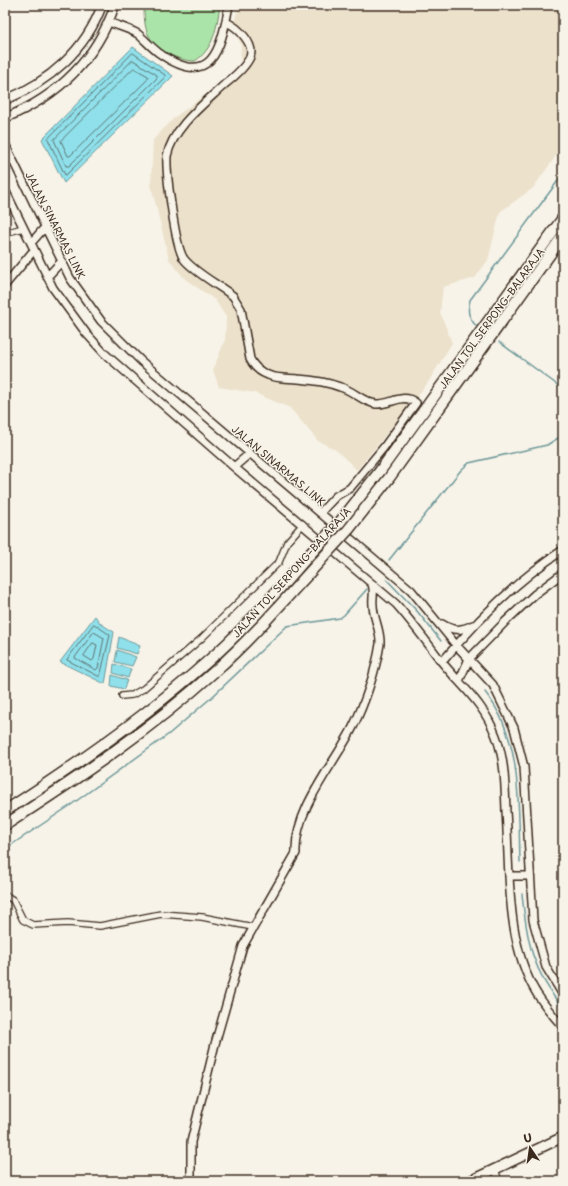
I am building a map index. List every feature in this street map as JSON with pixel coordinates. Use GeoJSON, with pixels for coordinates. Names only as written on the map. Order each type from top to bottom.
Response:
{"type":"FeatureCollection","features":[{"type":"Feature","properties":{"kind":"highway","name":"JALAN TOL SERPONG–BALARAJA"},"geometry":{"type":"LineString","coordinates":[[5,811],[58,777],[130,725],[207,662],[262,607],[340,522],[380,471],[563,218]]}},
{"type":"Feature","properties":{"kind":"highway","name":"JALAN TOL SERPONG–BALARAJA"},"geometry":{"type":"LineString","coordinates":[[5,825],[65,787],[138,734],[215,670],[271,615],[349,529],[389,478],[562,238]]}},
{"type":"Feature","properties":{"kind":"main road"},"geometry":{"type":"LineString","coordinates":[[5,100],[22,93],[59,68],[86,38],[102,5]]}},
{"type":"Feature","properties":{"kind":"main road"},"geometry":{"type":"LineString","coordinates":[[5,118],[28,109],[48,97],[67,80],[92,52],[109,22],[115,5]]}},
{"type":"Feature","properties":{"kind":"main road"},"geometry":{"type":"LineString","coordinates":[[470,1181],[563,1137]]}},
{"type":"Feature","properties":{"kind":"street"},"geometry":{"type":"LineString","coordinates":[[109,22],[136,34],[158,52],[181,66],[191,69],[203,66],[219,49],[229,5]]}},
{"type":"Feature","properties":{"kind":"street"},"geometry":{"type":"LineString","coordinates":[[226,22],[239,30],[250,47],[250,56],[236,75],[190,118],[175,136],[169,146],[166,156],[175,235],[180,253],[184,260],[192,267],[233,296],[238,302],[241,309],[250,359],[260,372],[272,376],[329,383],[344,388],[360,398],[375,404],[402,398],[411,398],[416,403],[384,447],[350,488],[336,496],[320,513]]}},
{"type":"Feature","properties":{"kind":"street","name":"JALAN SINARMAS LINK"},"geometry":{"type":"LineString","coordinates":[[5,144],[62,261],[85,300],[118,340],[249,454],[411,590],[456,645],[493,685],[514,728],[521,748],[524,767],[533,920],[538,943],[546,967],[563,995]]}},
{"type":"Feature","properties":{"kind":"street"},"geometry":{"type":"LineString","coordinates":[[5,190],[47,277],[69,312],[104,353],[234,467],[396,604],[412,621],[442,662],[481,706],[496,735],[504,770],[513,923],[528,974],[537,993],[563,1028]]}},
{"type":"Feature","properties":{"kind":"street"},"geometry":{"type":"LineString","coordinates":[[5,285],[45,227]]}},
{"type":"Feature","properties":{"kind":"street"},"geometry":{"type":"LineString","coordinates":[[5,233],[23,228]]}},
{"type":"Feature","properties":{"kind":"street"},"geometry":{"type":"LineString","coordinates":[[47,277],[62,261]]}},
{"type":"Feature","properties":{"kind":"street"},"geometry":{"type":"LineString","coordinates":[[234,467],[249,454]]}},
{"type":"Feature","properties":{"kind":"street"},"geometry":{"type":"LineString","coordinates":[[122,696],[132,695],[143,689],[217,624],[279,562],[287,542],[303,524]]}},
{"type":"Feature","properties":{"kind":"street"},"geometry":{"type":"LineString","coordinates":[[442,662],[479,620],[523,579],[563,550]]}},
{"type":"Feature","properties":{"kind":"street"},"geometry":{"type":"LineString","coordinates":[[459,681],[469,659],[535,594],[563,573]]}},
{"type":"Feature","properties":{"kind":"street"},"geometry":{"type":"LineString","coordinates":[[191,1181],[191,1142],[243,946],[296,852],[295,840],[304,811],[352,728],[363,705],[380,644],[380,636],[372,604],[375,592],[372,583]]}},
{"type":"Feature","properties":{"kind":"street"},"geometry":{"type":"LineString","coordinates":[[437,620],[449,628],[456,630],[466,629],[479,620]]}},
{"type":"Feature","properties":{"kind":"street"},"geometry":{"type":"LineString","coordinates":[[510,876],[530,876]]}},
{"type":"Feature","properties":{"kind":"street"},"geometry":{"type":"LineString","coordinates":[[5,895],[13,900],[23,920],[33,925],[68,923],[100,926],[161,914],[202,917],[253,927]]}},
{"type":"Feature","properties":{"kind":"street"},"geometry":{"type":"LineString","coordinates":[[494,1170],[499,1181]]}},
{"type":"Feature","properties":{"kind":"shaded area"},"geometry":{"type":"Polygon","coordinates":[[[239,5],[563,5],[563,146],[533,188],[500,212],[488,260],[475,278],[443,287],[440,312],[452,343],[427,384],[357,470],[336,450],[318,441],[290,408],[255,393],[219,387],[213,370],[225,340],[226,317],[215,300],[185,279],[169,259],[151,185],[153,140],[175,117],[240,69],[241,45],[233,26],[239,5]]]}},
{"type":"Feature","properties":{"kind":"green space"},"geometry":{"type":"Polygon","coordinates":[[[144,5],[220,5],[216,29],[210,44],[195,61],[182,59],[163,51],[157,46],[147,32],[144,5]]]}},
{"type":"Feature","properties":{"kind":"water"},"geometry":{"type":"Polygon","coordinates":[[[133,47],[173,76],[64,183],[42,139],[133,47]]]}},
{"type":"Feature","properties":{"kind":"water"},"geometry":{"type":"Polygon","coordinates":[[[95,616],[101,624],[114,632],[105,684],[60,662],[95,616]]]}},
{"type":"Feature","properties":{"kind":"water"},"geometry":{"type":"Polygon","coordinates":[[[119,637],[140,646],[137,654],[117,648],[119,637]]]}},
{"type":"Feature","properties":{"kind":"water"},"geometry":{"type":"Polygon","coordinates":[[[117,650],[136,657],[132,666],[115,662],[117,650]]]}},
{"type":"Feature","properties":{"kind":"water"},"geometry":{"type":"Polygon","coordinates":[[[114,664],[131,669],[128,678],[113,673],[114,664]]]}},
{"type":"Feature","properties":{"kind":"water"},"geometry":{"type":"Polygon","coordinates":[[[112,675],[127,680],[124,689],[111,686],[112,675]]]}},
{"type":"Feature","properties":{"kind":"waterway"},"geometry":{"type":"LineString","coordinates":[[476,326],[469,314],[470,300],[563,174]]}},
{"type":"Feature","properties":{"kind":"waterway"},"geometry":{"type":"LineString","coordinates":[[499,342],[563,389]]}},
{"type":"Feature","properties":{"kind":"waterway"},"geometry":{"type":"LineString","coordinates":[[389,560],[461,470],[469,463],[547,445],[563,435]]}},
{"type":"Feature","properties":{"kind":"waterway"},"geometry":{"type":"LineString","coordinates":[[387,580],[417,611],[441,641]]}},
{"type":"Feature","properties":{"kind":"waterway"},"geometry":{"type":"LineString","coordinates":[[5,849],[68,807],[169,734],[212,697],[287,626],[340,618],[367,589]]}},
{"type":"Feature","properties":{"kind":"waterway"},"geometry":{"type":"LineString","coordinates":[[485,692],[497,710],[506,730],[512,751],[518,795],[520,862]]}},
{"type":"Feature","properties":{"kind":"waterway"},"geometry":{"type":"LineString","coordinates":[[522,894],[526,927],[533,954],[544,981],[563,1009]]}}]}
